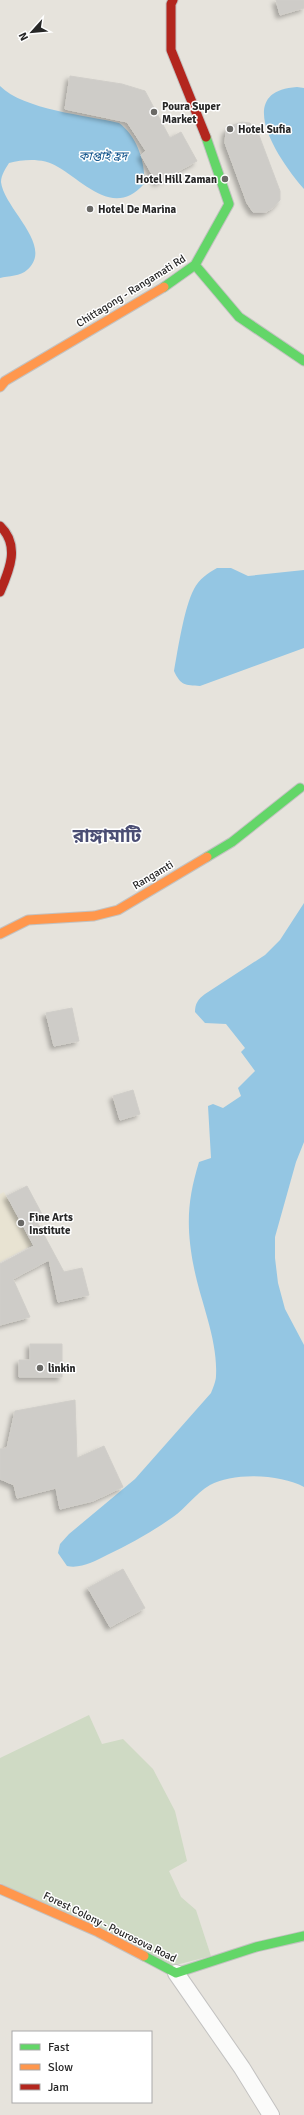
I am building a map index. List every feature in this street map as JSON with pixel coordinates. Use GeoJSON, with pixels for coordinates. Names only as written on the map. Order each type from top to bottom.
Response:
{"type":"FeatureCollection","features":[{"type":"Feature","properties":{"kind":"main road","name":"Chittagong - Rangamati Rd"},"geometry":{"type":"LineString","coordinates":[[0,387],[5,381],[166,286],[195,265],[229,204],[206,138],[171,50],[171,4],[173,0]]}},
{"type":"Feature","properties":{"kind":"main road"},"geometry":{"type":"LineString","coordinates":[[195,265],[239,317],[304,361]]}},
{"type":"Feature","properties":{"kind":"main road"},"geometry":{"type":"LineString","coordinates":[[0,526],[4,528],[11,543],[12,564],[0,592]]}},
{"type":"Feature","properties":{"kind":"main road","name":"Rangamti"},"geometry":{"type":"LineString","coordinates":[[0,934],[28,920],[94,916],[118,910],[232,842],[300,788]]}},
{"type":"Feature","properties":{"kind":"main road","name":"Forest Colony - Pourosova Road"},"geometry":{"type":"LineString","coordinates":[[0,1889],[98,1932],[176,1973],[256,1947],[304,1936]]}},
{"type":"Feature","properties":{"kind":"street"},"geometry":{"type":"LineString","coordinates":[[176,1973],[242,2068],[271,2115]]}},
{"type":"Feature","properties":{"kind":"shaded area"},"geometry":{"type":"Polygon","coordinates":[[[4,1192],[32,1245],[0,1262],[0,1194],[4,1192]]]}},
{"type":"Feature","properties":{"kind":"green space"},"geometry":{"type":"Polygon","coordinates":[[[89,1715],[102,1744],[123,1739],[153,1769],[175,1811],[187,1861],[169,1871],[181,1897],[196,1910],[211,1956],[172,1966],[0,1883],[0,1758],[89,1715]]]}},
{"type":"Feature","properties":{"kind":"water","name":"কাপ্তাই হ্রদ"},"geometry":{"type":"Polygon","coordinates":[[[0,86],[24,101],[39,106],[119,123],[131,135],[139,150],[142,159],[144,184],[133,194],[122,198],[110,198],[89,188],[53,164],[34,160],[9,163],[1,179],[4,193],[26,227],[32,239],[35,250],[34,260],[27,270],[18,275],[0,278],[0,86]]]}},
{"type":"Feature","properties":{"kind":"water"},"geometry":{"type":"Polygon","coordinates":[[[297,87],[304,88],[304,189],[274,147],[267,130],[264,114],[267,101],[277,92],[297,87]]]}},
{"type":"Feature","properties":{"kind":"water"},"geometry":{"type":"Polygon","coordinates":[[[217,568],[231,568],[248,576],[304,570],[304,648],[200,686],[187,685],[179,680],[174,671],[184,617],[190,597],[198,582],[217,568]]]}},
{"type":"Feature","properties":{"kind":"water"},"geometry":{"type":"Polygon","coordinates":[[[304,903],[304,1142],[296,1162],[275,1237],[275,1258],[278,1283],[285,1309],[304,1345],[304,1487],[283,1479],[257,1476],[244,1476],[220,1481],[210,1485],[178,1513],[141,1538],[88,1564],[72,1567],[67,1566],[58,1553],[60,1544],[69,1534],[135,1479],[211,1393],[216,1380],[216,1362],[212,1335],[191,1254],[189,1227],[190,1202],[199,1162],[211,1158],[208,1106],[213,1104],[223,1108],[241,1096],[238,1088],[255,1071],[241,1052],[245,1048],[226,1024],[205,1023],[195,1012],[196,1004],[205,994],[265,955],[280,940],[304,903]]]}},
{"type":"Feature","properties":{"kind":"building"},"geometry":{"type":"Polygon","coordinates":[[[276,0],[304,0],[304,8],[280,15],[276,0]]]}},
{"type":"Feature","properties":{"kind":"building"},"geometry":{"type":"Polygon","coordinates":[[[70,76],[122,84],[145,91],[170,138],[181,132],[197,161],[157,183],[141,155],[146,151],[127,122],[65,109],[70,76]]]}},
{"type":"Feature","properties":{"kind":"building"},"geometry":{"type":"Polygon","coordinates":[[[242,122],[250,123],[257,130],[280,191],[280,200],[274,207],[266,212],[253,212],[247,203],[225,143],[226,131],[233,125],[242,122]]]}},
{"type":"Feature","properties":{"kind":"building"},"geometry":{"type":"Polygon","coordinates":[[[72,1008],[79,1041],[54,1046],[46,1013],[72,1008]]]}},
{"type":"Feature","properties":{"kind":"building"},"geometry":{"type":"Polygon","coordinates":[[[133,1090],[140,1114],[120,1120],[113,1096],[133,1090]]]}},
{"type":"Feature","properties":{"kind":"building"},"geometry":{"type":"Polygon","coordinates":[[[27,1186],[43,1216],[36,1220],[64,1272],[82,1268],[89,1295],[58,1302],[49,1260],[13,1279],[30,1317],[0,1325],[0,1264],[34,1246],[7,1196],[27,1186]]]}},
{"type":"Feature","properties":{"kind":"building","name":"linkin"},"geometry":{"type":"Polygon","coordinates":[[[30,1344],[62,1344],[62,1377],[19,1377],[19,1360],[30,1360],[30,1344]]]}},
{"type":"Feature","properties":{"kind":"building"},"geometry":{"type":"Polygon","coordinates":[[[75,1400],[77,1458],[104,1446],[123,1487],[93,1501],[60,1509],[56,1488],[17,1498],[14,1485],[0,1479],[0,1449],[7,1448],[15,1411],[75,1400]]]}},
{"type":"Feature","properties":{"kind":"building"},"geometry":{"type":"Polygon","coordinates":[[[123,1569],[145,1608],[110,1627],[88,1588],[123,1569]]]}},
{"type":"Feature","properties":{"kind":"traffic: fast"},"geometry":{"type":"LineString","coordinates":[[164,287],[195,265],[229,204],[206,137]]}},
{"type":"Feature","properties":{"kind":"traffic: fast"},"geometry":{"type":"LineString","coordinates":[[195,265],[239,317],[304,361]]}},
{"type":"Feature","properties":{"kind":"traffic: fast"},"geometry":{"type":"LineString","coordinates":[[207,857],[232,842],[300,788]]}},
{"type":"Feature","properties":{"kind":"traffic: fast"},"geometry":{"type":"LineString","coordinates":[[144,1956],[176,1973],[256,1947],[304,1936]]}},
{"type":"Feature","properties":{"kind":"traffic: slow"},"geometry":{"type":"LineString","coordinates":[[0,387],[5,381],[164,287]]}},
{"type":"Feature","properties":{"kind":"traffic: slow"},"geometry":{"type":"LineString","coordinates":[[0,934],[28,920],[94,916],[118,910],[207,857]]}},
{"type":"Feature","properties":{"kind":"traffic: slow"},"geometry":{"type":"LineString","coordinates":[[0,1889],[98,1932],[144,1956]]}},
{"type":"Feature","properties":{"kind":"traffic: jam"},"geometry":{"type":"LineString","coordinates":[[173,0],[171,4],[171,50],[206,137]]}},
{"type":"Feature","properties":{"kind":"traffic: jam"},"geometry":{"type":"LineString","coordinates":[[0,526],[10,541],[11,549],[10,566],[0,592]]}},
{"type":"Feature","properties":{"kind":"place","name":"Poura Super Market"},"geometry":{"type":"Point","coordinates":[154,112]}},
{"type":"Feature","properties":{"kind":"place","name":"Hotel Sufia"},"geometry":{"type":"Point","coordinates":[230,129]}},
{"type":"Feature","properties":{"kind":"place","name":"Hotel Hill Zaman"},"geometry":{"type":"Point","coordinates":[225,179]}},
{"type":"Feature","properties":{"kind":"place","name":"Hotel De Marina"},"geometry":{"type":"Point","coordinates":[90,209]}},
{"type":"Feature","properties":{"kind":"place","name":"Fine Arts Institute"},"geometry":{"type":"Point","coordinates":[21,1223]}},
{"type":"Feature","properties":{"kind":"place","name":"linkin"},"geometry":{"type":"Point","coordinates":[40,1368]}},
{"type":"Feature","properties":{"kind":"district","name":"রাঙ্গামাটি"},"geometry":{"type":"Point","coordinates":[107,836]}}]}
